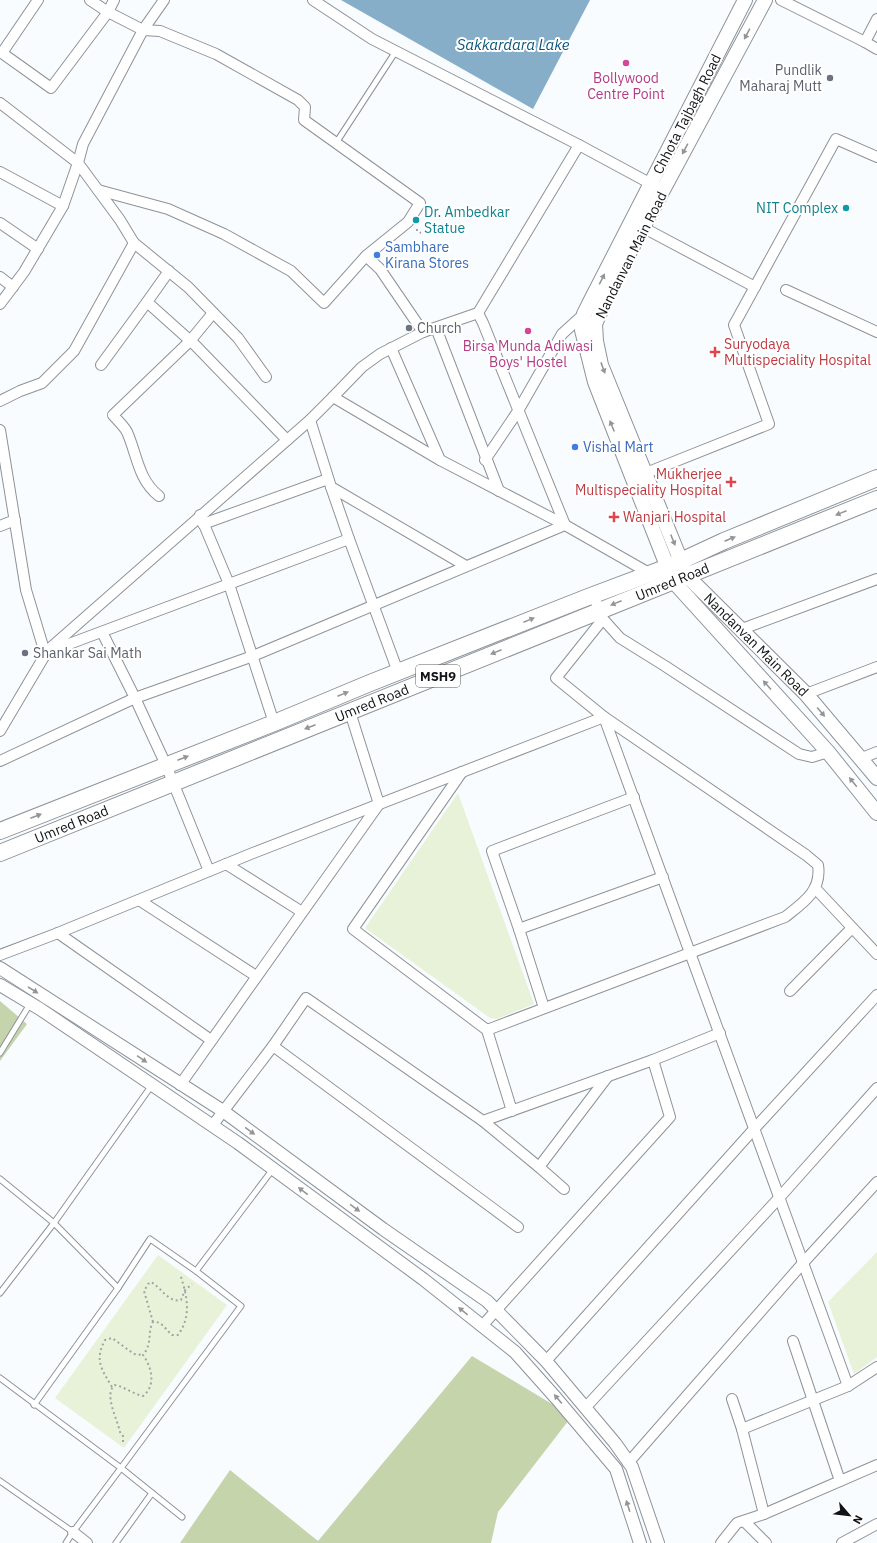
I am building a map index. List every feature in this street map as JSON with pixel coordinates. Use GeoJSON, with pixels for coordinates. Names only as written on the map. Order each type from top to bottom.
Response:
{"type":"FeatureCollection","features":[{"type":"Feature","properties":{"kind":"main road","name":"Chhota Tajbagh Road"},"geometry":{"type":"LineString","coordinates":[[584,314],[657,188],[746,0]]}},
{"type":"Feature","properties":{"kind":"main road","name":"Nandanvan Main Road"},"geometry":{"type":"LineString","coordinates":[[765,0],[657,188],[644,228],[612,285],[596,324],[596,341],[601,365],[646,473],[678,571],[742,629],[806,694],[862,758],[877,778]]}},
{"type":"Feature","properties":{"kind":"main road"},"geometry":{"type":"LineString","coordinates":[[584,314],[582,330],[595,382],[678,571],[877,813]]}},
{"type":"Feature","properties":{"kind":"main road"},"geometry":{"type":"LineString","coordinates":[[678,571],[724,541],[877,478]]}},
{"type":"Feature","properties":{"kind":"main road","name":"Umred Road"},"geometry":{"type":"LineString","coordinates":[[0,853],[350,712],[601,614],[651,581],[877,498]]}},
{"type":"Feature","properties":{"kind":"main road"},"geometry":{"type":"LineString","coordinates":[[0,831],[593,595],[651,581]]}},
{"type":"Feature","properties":{"kind":"main road"},"geometry":{"type":"LineString","coordinates":[[15,825],[22,844]]}},
{"type":"Feature","properties":{"kind":"street"},"geometry":{"type":"LineString","coordinates":[[38,0],[1,52],[51,88],[108,12],[114,0]]}},
{"type":"Feature","properties":{"kind":"street"},"geometry":{"type":"LineString","coordinates":[[90,0],[108,12],[143,30],[160,31],[216,54],[298,100],[305,107],[304,120],[420,203],[408,222],[366,256],[324,303],[291,270],[224,234],[168,209],[98,190]]}},
{"type":"Feature","properties":{"kind":"street"},"geometry":{"type":"LineString","coordinates":[[0,304],[24,272],[63,206],[83,144],[143,30],[164,0]]}},
{"type":"Feature","properties":{"kind":"street"},"geometry":{"type":"LineString","coordinates":[[313,0],[372,39],[579,145],[657,188]]}},
{"type":"Feature","properties":{"kind":"street"},"geometry":{"type":"LineString","coordinates":[[781,0],[877,49]]}},
{"type":"Feature","properties":{"kind":"street"},"geometry":{"type":"LineString","coordinates":[[865,42],[877,19]]}},
{"type":"Feature","properties":{"kind":"street"},"geometry":{"type":"LineString","coordinates":[[0,103],[78,163],[120,220],[134,243],[188,287],[238,338],[266,377]]}},
{"type":"Feature","properties":{"kind":"street"},"geometry":{"type":"LineString","coordinates":[[646,473],[769,424],[734,325],[836,139],[877,157]]}},
{"type":"Feature","properties":{"kind":"street"},"geometry":{"type":"LineString","coordinates":[[0,731],[48,650],[202,520],[310,420],[362,367],[391,348],[423,332],[478,313],[579,145]]}},
{"type":"Feature","properties":{"kind":"street"},"geometry":{"type":"LineString","coordinates":[[0,172],[63,206]]}},
{"type":"Feature","properties":{"kind":"street"},"geometry":{"type":"LineString","coordinates":[[0,223],[38,249]]}},
{"type":"Feature","properties":{"kind":"street"},"geometry":{"type":"LineString","coordinates":[[644,228],[755,287]]}},
{"type":"Feature","properties":{"kind":"street"},"geometry":{"type":"LineString","coordinates":[[0,401],[20,391],[42,383],[74,351],[134,243]]}},
{"type":"Feature","properties":{"kind":"street"},"geometry":{"type":"LineString","coordinates":[[366,256],[380,269],[423,332]]}},
{"type":"Feature","properties":{"kind":"street"},"geometry":{"type":"LineString","coordinates":[[101,365],[169,271]]}},
{"type":"Feature","properties":{"kind":"street"},"geometry":{"type":"LineString","coordinates":[[0,277],[13,287]]}},
{"type":"Feature","properties":{"kind":"street"},"geometry":{"type":"LineString","coordinates":[[786,290],[877,332]]}},
{"type":"Feature","properties":{"kind":"street"},"geometry":{"type":"LineString","coordinates":[[147,302],[190,341],[287,440]]}},
{"type":"Feature","properties":{"kind":"street"},"geometry":{"type":"LineString","coordinates":[[159,496],[153,492],[144,480],[127,431],[113,415],[190,341],[213,313]]}},
{"type":"Feature","properties":{"kind":"street"},"geometry":{"type":"LineString","coordinates":[[478,313],[565,525]]}},
{"type":"Feature","properties":{"kind":"street"},"geometry":{"type":"LineString","coordinates":[[485,460],[518,410],[562,334],[584,314]]}},
{"type":"Feature","properties":{"kind":"street"},"geometry":{"type":"LineString","coordinates":[[436,328],[485,460],[499,491]]}},
{"type":"Feature","properties":{"kind":"street"},"geometry":{"type":"LineString","coordinates":[[391,348],[440,460]]}},
{"type":"Feature","properties":{"kind":"street"},"geometry":{"type":"LineString","coordinates":[[333,397],[440,460],[565,525],[651,581]]}},
{"type":"Feature","properties":{"kind":"street"},"geometry":{"type":"LineString","coordinates":[[310,420],[349,539],[398,672]]}},
{"type":"Feature","properties":{"kind":"street"},"geometry":{"type":"LineString","coordinates":[[0,430],[4,482],[15,520],[26,590],[46,654]]}},
{"type":"Feature","properties":{"kind":"street"},"geometry":{"type":"LineString","coordinates":[[202,520],[330,483],[466,566]]}},
{"type":"Feature","properties":{"kind":"street"},"geometry":{"type":"LineString","coordinates":[[0,526],[15,520]]}},
{"type":"Feature","properties":{"kind":"street"},"geometry":{"type":"LineString","coordinates":[[202,520],[229,584],[274,723]]}},
{"type":"Feature","properties":{"kind":"street"},"geometry":{"type":"LineString","coordinates":[[0,761],[135,698],[253,656],[565,525]]}},
{"type":"Feature","properties":{"kind":"street"},"geometry":{"type":"LineString","coordinates":[[46,654],[349,539]]}},
{"type":"Feature","properties":{"kind":"street"},"geometry":{"type":"LineString","coordinates":[[742,629],[877,579]]}},
{"type":"Feature","properties":{"kind":"street"},"geometry":{"type":"LineString","coordinates":[[593,595],[601,614],[620,638],[799,754],[812,757],[828,752]]}},
{"type":"Feature","properties":{"kind":"street"},"geometry":{"type":"LineString","coordinates":[[487,1030],[785,917],[806,900],[815,888],[819,874],[818,865],[806,855],[604,717],[556,678],[601,614]]}},
{"type":"Feature","properties":{"kind":"street"},"geometry":{"type":"LineString","coordinates":[[102,632],[166,765],[209,871]]}},
{"type":"Feature","properties":{"kind":"street"},"geometry":{"type":"LineString","coordinates":[[806,694],[877,667]]}},
{"type":"Feature","properties":{"kind":"street"},"geometry":{"type":"LineString","coordinates":[[350,712],[379,804]]}},
{"type":"Feature","properties":{"kind":"street"},"geometry":{"type":"LineString","coordinates":[[0,955],[58,933],[226,864],[604,717]]}},
{"type":"Feature","properties":{"kind":"street"},"geometry":{"type":"LineString","coordinates":[[604,717],[848,1386]]}},
{"type":"Feature","properties":{"kind":"street"},"geometry":{"type":"LineString","coordinates":[[862,758],[877,752]]}},
{"type":"Feature","properties":{"kind":"street"},"geometry":{"type":"LineString","coordinates":[[462,772],[353,929],[487,1030],[512,1111]]}},
{"type":"Feature","properties":{"kind":"street"},"geometry":{"type":"LineString","coordinates":[[544,1008],[492,851],[634,797]]}},
{"type":"Feature","properties":{"kind":"street"},"geometry":{"type":"LineString","coordinates":[[180,1085],[379,804]]}},
{"type":"Feature","properties":{"kind":"street"},"geometry":{"type":"LineString","coordinates":[[226,864],[302,912]]}},
{"type":"Feature","properties":{"kind":"street"},"geometry":{"type":"LineString","coordinates":[[519,929],[663,877]]}},
{"type":"Feature","properties":{"kind":"street"},"geometry":{"type":"LineString","coordinates":[[815,888],[877,954]]}},
{"type":"Feature","properties":{"kind":"street"},"geometry":{"type":"LineString","coordinates":[[139,900],[256,976]]}},
{"type":"Feature","properties":{"kind":"street"},"geometry":{"type":"LineString","coordinates":[[790,991],[852,928]]}},
{"type":"Feature","properties":{"kind":"street"},"geometry":{"type":"LineString","coordinates":[[58,933],[211,1040]]}},
{"type":"Feature","properties":{"kind":"street"},"geometry":{"type":"LineString","coordinates":[[0,968],[127,1049],[180,1085],[223,1111],[383,1229],[487,1300],[546,1362],[586,1408],[615,1443],[632,1467],[658,1543]]}},
{"type":"Feature","properties":{"kind":"street"},"geometry":{"type":"LineString","coordinates":[[0,985],[152,1085],[273,1169],[417,1274],[515,1352],[616,1469],[640,1543]]}},
{"type":"Feature","properties":{"kind":"street"},"geometry":{"type":"LineString","coordinates":[[546,1362],[754,1129],[877,995]]}},
{"type":"Feature","properties":{"kind":"street"},"geometry":{"type":"LineString","coordinates":[[212,1126],[273,1046],[306,998],[483,1121],[564,1189]]}},
{"type":"Feature","properties":{"kind":"street"},"geometry":{"type":"LineString","coordinates":[[483,1121],[652,1060],[720,1033]]}},
{"type":"Feature","properties":{"kind":"street"},"geometry":{"type":"LineString","coordinates":[[273,1046],[518,1227]]}},
{"type":"Feature","properties":{"kind":"street"},"geometry":{"type":"LineString","coordinates":[[482,1326],[670,1117],[652,1060]]}},
{"type":"Feature","properties":{"kind":"street"},"geometry":{"type":"LineString","coordinates":[[539,1167],[608,1076]]}},
{"type":"Feature","properties":{"kind":"street"},"geometry":{"type":"LineString","coordinates":[[586,1408],[779,1198],[877,1088]]}},
{"type":"Feature","properties":{"kind":"street"},"geometry":{"type":"LineString","coordinates":[[628,1463],[803,1263],[877,1182]]}},
{"type":"Feature","properties":{"kind":"street"},"geometry":{"type":"LineString","coordinates":[[793,1341],[840,1481]]}},
{"type":"Feature","properties":{"kind":"street"},"geometry":{"type":"LineString","coordinates":[[742,1429],[848,1386],[877,1367]]}},
{"type":"Feature","properties":{"kind":"street"},"geometry":{"type":"LineString","coordinates":[[732,1398],[742,1429],[764,1514]]}},
{"type":"Feature","properties":{"kind":"street"},"geometry":{"type":"LineString","coordinates":[[721,1543],[737,1524],[877,1466]]}},
{"type":"Feature","properties":{"kind":"street"},"geometry":{"type":"LineString","coordinates":[[744,1521],[766,1543]]}},
{"type":"Feature","properties":{"kind":"street"},"geometry":{"type":"LineString","coordinates":[[842,1543],[877,1524]]}},
{"type":"Feature","properties":{"kind":"street"},"geometry":{"type":"LineString","coordinates":[[73,1532],[87,1543]]}},
{"type":"Feature","properties":{"kind":"lane"},"geometry":{"type":"LineString","coordinates":[[336,143],[396,51]]}},
{"type":"Feature","properties":{"kind":"lane"},"geometry":{"type":"LineString","coordinates":[[0,1053],[31,1004]]}},
{"type":"Feature","properties":{"kind":"lane"},"geometry":{"type":"LineString","coordinates":[[0,1293],[54,1223],[152,1085]]}},
{"type":"Feature","properties":{"kind":"lane"},"geometry":{"type":"LineString","coordinates":[[196,1270],[273,1169]]}},
{"type":"Feature","properties":{"kind":"lane"},"geometry":{"type":"LineString","coordinates":[[0,1179],[54,1223],[118,1288]]}},
{"type":"Feature","properties":{"kind":"lane"},"geometry":{"type":"LineString","coordinates":[[34,1405],[118,1288],[150,1239],[196,1270],[242,1306],[66,1543]]}},
{"type":"Feature","properties":{"kind":"lane"},"geometry":{"type":"LineString","coordinates":[[0,1378],[34,1405],[121,1468],[182,1517]]}},
{"type":"Feature","properties":{"kind":"lane"},"geometry":{"type":"LineString","coordinates":[[0,1481],[73,1532]]}},
{"type":"Feature","properties":{"kind":"lane"},"geometry":{"type":"LineString","coordinates":[[116,1543],[152,1493]]}},
{"type":"Feature","properties":{"kind":"path"},"geometry":{"type":"LineString","coordinates":[[153,1322],[162,1324],[172,1335],[178,1335],[184,1326],[187,1312],[185,1290],[180,1274]]}},
{"type":"Feature","properties":{"kind":"path"},"geometry":{"type":"LineString","coordinates":[[143,1355],[146,1352],[150,1339],[150,1326],[153,1322],[144,1291],[148,1284],[151,1282],[156,1284],[170,1300],[176,1301],[181,1300],[185,1290],[192,1284]]}},
{"type":"Feature","properties":{"kind":"path"},"geometry":{"type":"LineString","coordinates":[[112,1388],[99,1364],[101,1348],[105,1340],[112,1338],[134,1354],[143,1355]]}},
{"type":"Feature","properties":{"kind":"path"},"geometry":{"type":"LineString","coordinates":[[123,1442],[110,1400],[110,1393],[115,1385],[138,1395],[143,1396],[147,1393],[151,1383],[151,1369],[143,1355]]}},
{"type":"Feature","properties":{"kind":"green space"},"geometry":{"type":"Polygon","coordinates":[[[458,793],[534,1004],[497,1019],[490,1018],[365,928],[458,793]]]}},
{"type":"Feature","properties":{"kind":"green space"},"geometry":{"type":"Polygon","coordinates":[[[0,1001],[27,1024],[0,1061],[0,1001]]]}},
{"type":"Feature","properties":{"kind":"green space"},"geometry":{"type":"Polygon","coordinates":[[[877,1252],[877,1357],[854,1374],[828,1302],[877,1252]]]}},
{"type":"Feature","properties":{"kind":"green space"},"geometry":{"type":"Polygon","coordinates":[[[158,1255],[227,1305],[124,1448],[55,1398],[158,1255]]]}},
{"type":"Feature","properties":{"kind":"green space"},"geometry":{"type":"Polygon","coordinates":[[[472,1356],[572,1416],[498,1512],[491,1543],[180,1543],[230,1470],[318,1541],[472,1356]]]}},
{"type":"Feature","properties":{"kind":"water","name":"Sakkardara Lake"},"geometry":{"type":"Polygon","coordinates":[[[341,0],[590,0],[533,109],[341,0]]]}},
{"type":"Feature","properties":{"kind":"place","name":"Bollywood Centre Point"},"geometry":{"type":"Point","coordinates":[626,63]}},
{"type":"Feature","properties":{"kind":"place","name":"Pundlik Maharaj Mutt"},"geometry":{"type":"Point","coordinates":[830,78]}},
{"type":"Feature","properties":{"kind":"place","name":"NIT Complex"},"geometry":{"type":"Point","coordinates":[846,208]}},
{"type":"Feature","properties":{"kind":"place","name":"Dr. Ambedkar Statue"},"geometry":{"type":"Point","coordinates":[416,220]}},
{"type":"Feature","properties":{"kind":"place","name":"Sambhare Kirana Stores"},"geometry":{"type":"Point","coordinates":[377,255]}},
{"type":"Feature","properties":{"kind":"place","name":"Church"},"geometry":{"type":"Point","coordinates":[409,328]}},
{"type":"Feature","properties":{"kind":"place","name":"Birsa Munda Adiwasi Boys' Hostel"},"geometry":{"type":"Point","coordinates":[528,331]}},
{"type":"Feature","properties":{"kind":"place","name":"Suryodaya Multispeciality Hospital"},"geometry":{"type":"Point","coordinates":[715,352]}},
{"type":"Feature","properties":{"kind":"place","name":"Vishal Mart"},"geometry":{"type":"Point","coordinates":[575,447]}},
{"type":"Feature","properties":{"kind":"place","name":"Mukherjee Multispeciality Hospital"},"geometry":{"type":"Point","coordinates":[731,482]}},
{"type":"Feature","properties":{"kind":"place","name":"Wanjari Hospital"},"geometry":{"type":"Point","coordinates":[614,517]}},
{"type":"Feature","properties":{"kind":"place","name":"Shankar Sai Math"},"geometry":{"type":"Point","coordinates":[25,653]}}]}
